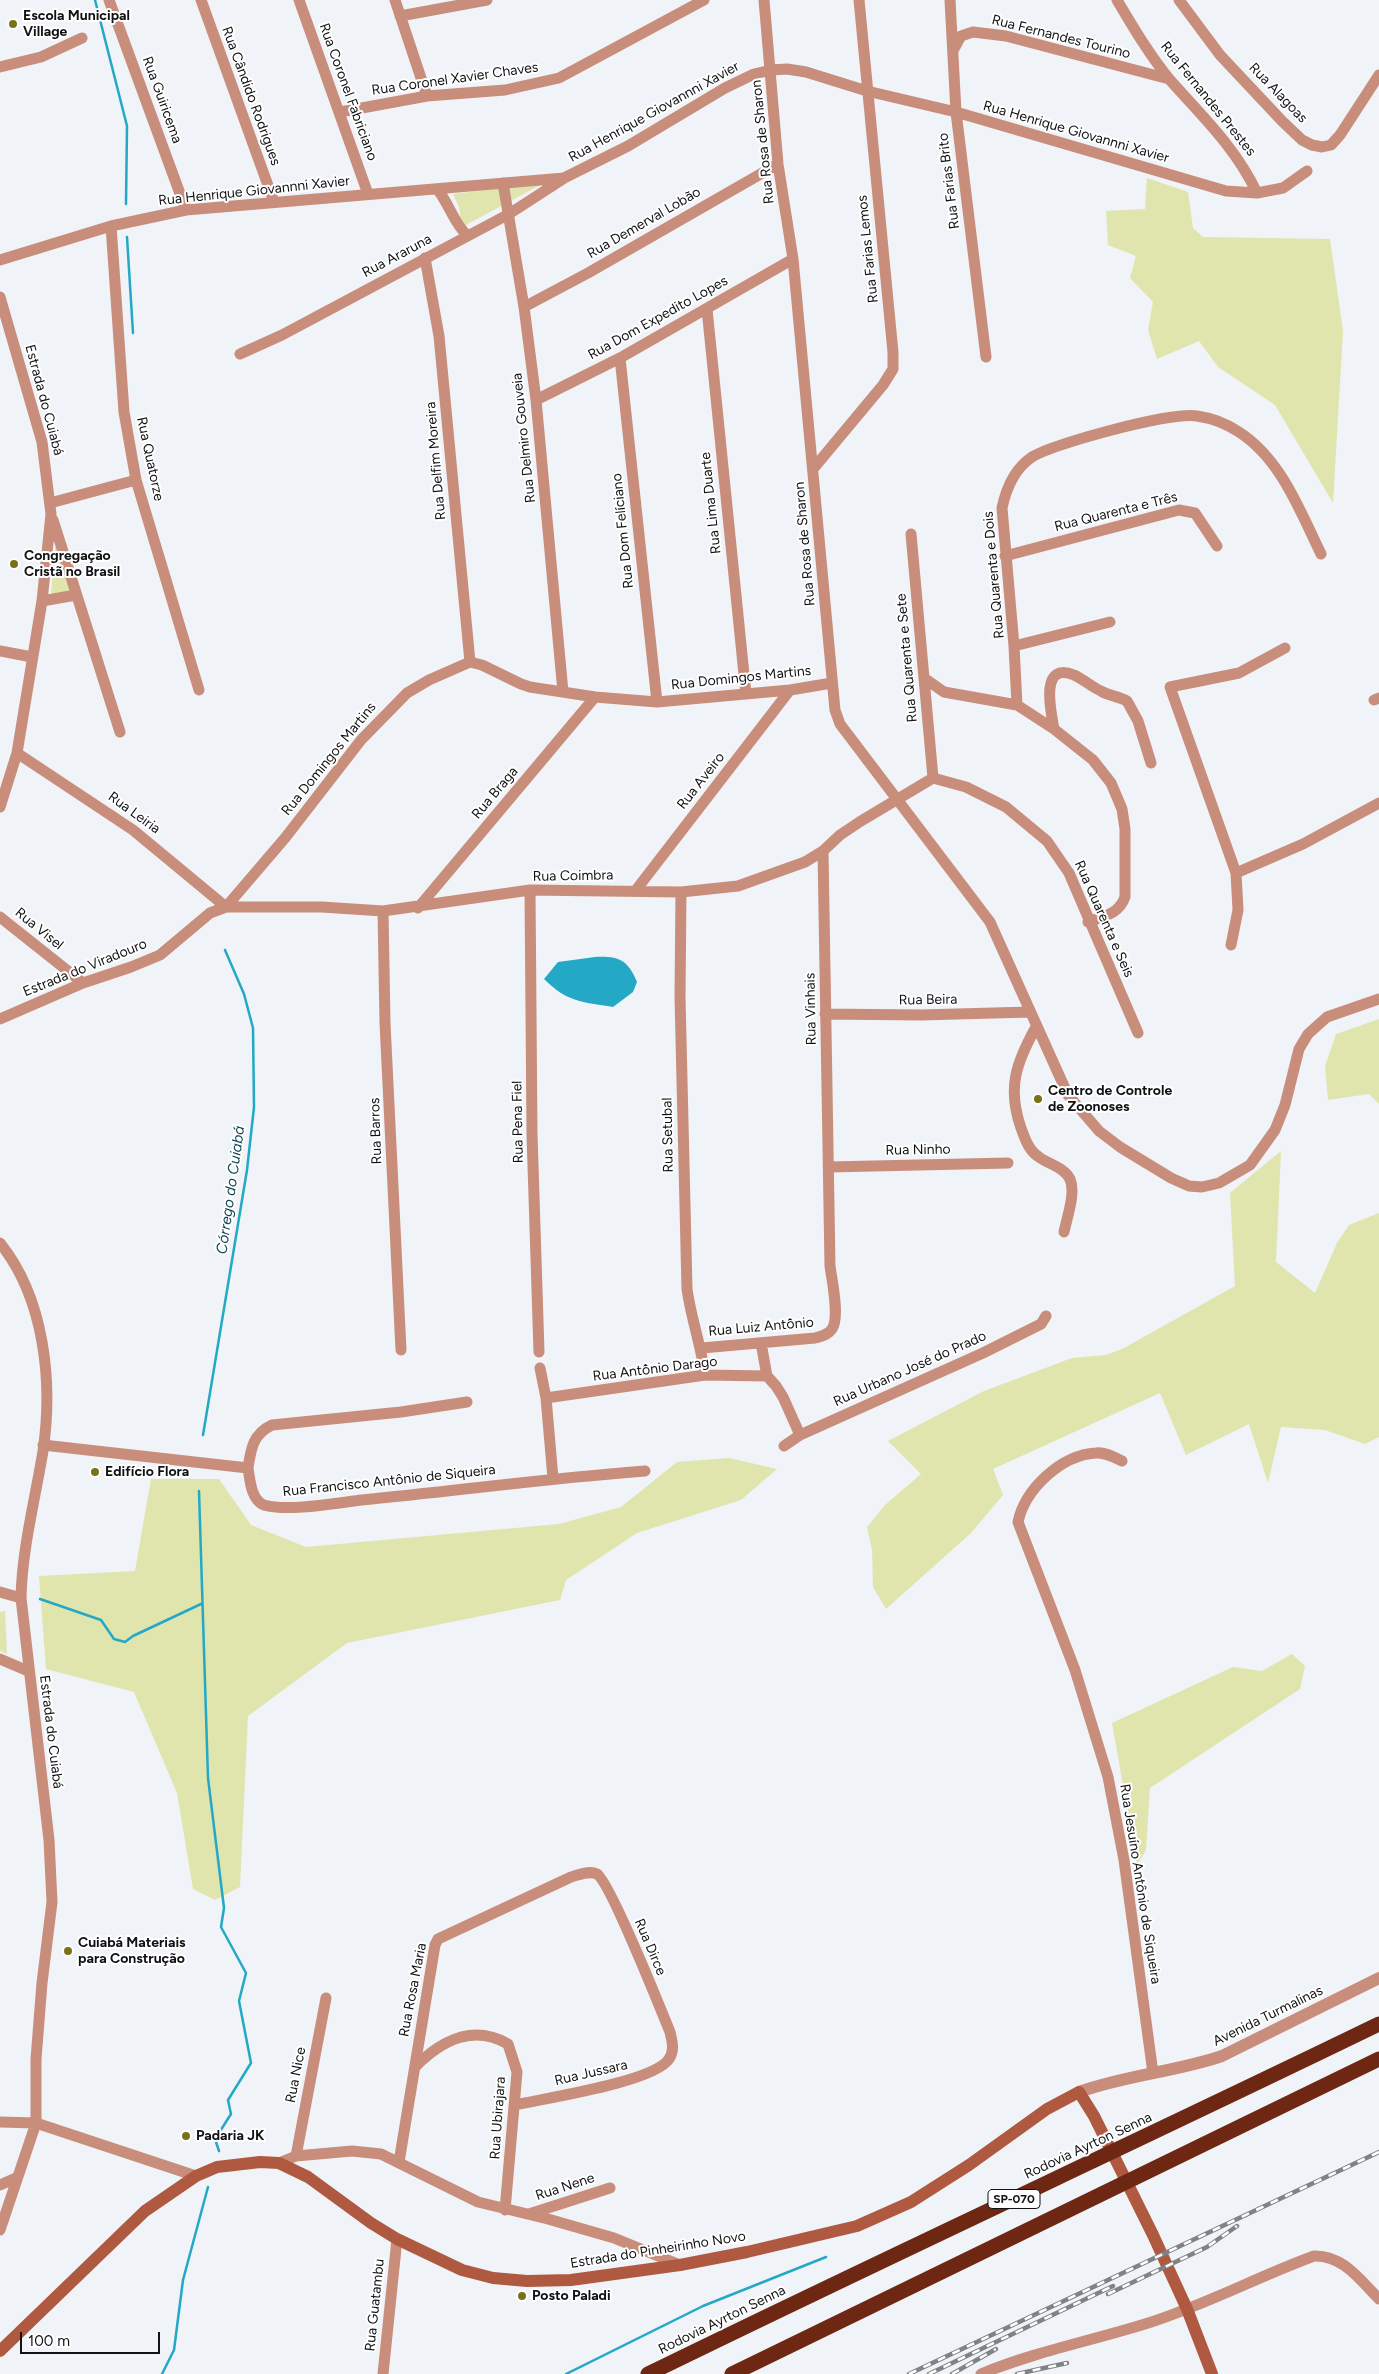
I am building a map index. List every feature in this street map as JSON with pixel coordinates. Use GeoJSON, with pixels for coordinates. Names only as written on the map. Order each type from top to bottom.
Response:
{"type":"FeatureCollection","features":[{"type":"Feature","properties":{"kind":"highway","name":"Rodovia Ayrton Senna"},"geometry":{"type":"LineString","coordinates":[[648,2374],[1379,2024]]}},
{"type":"Feature","properties":{"kind":"highway","name":"SP-070"},"geometry":{"type":"LineString","coordinates":[[732,2374],[1379,2059]]}},
{"type":"Feature","properties":{"kind":"main road"},"geometry":{"type":"LineString","coordinates":[[1079,2092],[1142,2211],[1187,2309],[1212,2374]]}},
{"type":"Feature","properties":{"kind":"main road","name":"Estrada do Pinheirinho Novo"},"geometry":{"type":"LineString","coordinates":[[0,2351],[145,2211],[196,2176],[217,2167],[260,2162],[279,2163],[308,2177],[371,2223],[397,2239],[462,2270],[493,2278],[527,2281],[571,2280],[680,2265],[857,2226],[912,2202],[969,2165],[1047,2109],[1079,2092]]}},
{"type":"Feature","properties":{"kind":"street","name":"Rua Guiricema"},"geometry":{"type":"LineString","coordinates":[[109,0],[186,210]]}},
{"type":"Feature","properties":{"kind":"street","name":"Rua Cândido Rodrigues"},"geometry":{"type":"LineString","coordinates":[[200,0],[274,202]]}},
{"type":"Feature","properties":{"kind":"street","name":"Rua Coronel Fabriciano"},"geometry":{"type":"LineString","coordinates":[[300,0],[368,194]]}},
{"type":"Feature","properties":{"kind":"street"},"geometry":{"type":"LineString","coordinates":[[394,0],[427,96]]}},
{"type":"Feature","properties":{"kind":"street"},"geometry":{"type":"LineString","coordinates":[[400,16],[487,0]]}},
{"type":"Feature","properties":{"kind":"street","name":"Rua Coronel Xavier Chaves"},"geometry":{"type":"LineString","coordinates":[[340,112],[427,96],[505,90],[559,78],[704,0]]}},
{"type":"Feature","properties":{"kind":"street","name":"Rua Rosa de Sharon"},"geometry":{"type":"LineString","coordinates":[[764,0],[778,164],[793,259],[835,710],[840,724],[982,909],[1008,959],[1036,1027],[1068,1095],[1099,1131],[1120,1147],[1171,1178],[1189,1186],[1202,1187],[1219,1184],[1250,1165],[1275,1130],[1285,1105],[1299,1049],[1318,1023],[1346,1010],[1379,999]]}},
{"type":"Feature","properties":{"kind":"street","name":"Rua Farias Lemos"},"geometry":{"type":"LineString","coordinates":[[813,469],[878,392],[892,369],[892,342],[859,0]]}},
{"type":"Feature","properties":{"kind":"street","name":"Rua Farias Brito"},"geometry":{"type":"LineString","coordinates":[[950,0],[956,112],[986,357]]}},
{"type":"Feature","properties":{"kind":"street","name":"Rua Fernandes Prestes"},"geometry":{"type":"LineString","coordinates":[[1117,0],[1136,32],[1169,79],[1220,135],[1248,175],[1256,193]]}},
{"type":"Feature","properties":{"kind":"street","name":"Rua Alagoas"},"geometry":{"type":"LineString","coordinates":[[1178,0],[1220,55],[1282,121],[1302,140],[1312,145],[1322,147],[1332,145],[1340,136],[1379,75]]}},
{"type":"Feature","properties":{"kind":"street","name":"Rua Fernandes Tourino"},"geometry":{"type":"LineString","coordinates":[[954,49],[961,36],[973,32],[1006,36],[1169,79]]}},
{"type":"Feature","properties":{"kind":"street"},"geometry":{"type":"LineString","coordinates":[[0,67],[40,57],[82,38]]}},
{"type":"Feature","properties":{"kind":"street","name":"Rua Henrique Giovannni Xavier"},"geometry":{"type":"LineString","coordinates":[[0,260],[111,226],[186,210],[564,178],[628,146],[725,88],[754,74],[771,70],[806,72],[867,91],[956,112],[1219,189],[1256,193],[1283,188],[1307,171]]}},
{"type":"Feature","properties":{"kind":"street","name":"Rua Demerval Lobão"},"geometry":{"type":"LineString","coordinates":[[524,307],[588,273],[778,164]]}},
{"type":"Feature","properties":{"kind":"street","name":"Rua Araruna"},"geometry":{"type":"LineString","coordinates":[[240,354],[282,335],[509,214],[564,178]]}},
{"type":"Feature","properties":{"kind":"street","name":"Rua Delmiro Gouveia"},"geometry":{"type":"LineString","coordinates":[[504,183],[524,307],[536,400],[563,692]]}},
{"type":"Feature","properties":{"kind":"street"},"geometry":{"type":"LineString","coordinates":[[438,190],[448,202],[459,229],[467,235]]}},
{"type":"Feature","properties":{"kind":"street","name":"Rua Quatorze"},"geometry":{"type":"LineString","coordinates":[[111,226],[124,412],[136,480],[199,690]]}},
{"type":"Feature","properties":{"kind":"street","name":"Rua Delfim Moreira"},"geometry":{"type":"LineString","coordinates":[[425,258],[441,353],[470,662]]}},
{"type":"Feature","properties":{"kind":"street","name":"Rua Dom Expedito Lopes"},"geometry":{"type":"LineString","coordinates":[[536,400],[620,358],[793,259]]}},
{"type":"Feature","properties":{"kind":"street","name":"Estrada do Cuiabá"},"geometry":{"type":"LineString","coordinates":[[0,297],[42,442],[51,509],[42,601],[17,753],[0,807]]}},
{"type":"Feature","properties":{"kind":"street","name":"Rua Lima Duarte"},"geometry":{"type":"LineString","coordinates":[[707,309],[746,694]]}},
{"type":"Feature","properties":{"kind":"street","name":"Rua Dom Felíciano"},"geometry":{"type":"LineString","coordinates":[[620,358],[657,702]]}},
{"type":"Feature","properties":{"kind":"street","name":"Rua Quarenta e Dois"},"geometry":{"type":"LineString","coordinates":[[1017,706],[1014,646],[1002,508],[1005,492],[1013,476],[1031,458],[1054,447],[1091,436],[1173,417],[1195,416],[1217,421],[1239,432],[1265,454],[1293,498],[1321,554]]}},
{"type":"Feature","properties":{"kind":"street"},"geometry":{"type":"LineString","coordinates":[[120,732],[76,595],[51,509],[136,480]]}},
{"type":"Feature","properties":{"kind":"street","name":"Rua Quarenta e Três"},"geometry":{"type":"LineString","coordinates":[[1005,556],[1179,510],[1188,510],[1195,513],[1217,546]]}},
{"type":"Feature","properties":{"kind":"street","name":"Rua Quarenta e Sete"},"geometry":{"type":"LineString","coordinates":[[911,534],[933,778]]}},
{"type":"Feature","properties":{"kind":"street"},"geometry":{"type":"LineString","coordinates":[[42,601],[76,595]]}},
{"type":"Feature","properties":{"kind":"street"},"geometry":{"type":"LineString","coordinates":[[1014,646],[1110,622]]}},
{"type":"Feature","properties":{"kind":"street"},"geometry":{"type":"LineString","coordinates":[[1231,945],[1238,910],[1236,873],[1170,687],[1239,673],[1285,648]]}},
{"type":"Feature","properties":{"kind":"street"},"geometry":{"type":"LineString","coordinates":[[0,651],[32,657]]}},
{"type":"Feature","properties":{"kind":"street","name":"Rua Domingos Martins"},"geometry":{"type":"LineString","coordinates":[[226,907],[285,838],[362,740],[390,709],[407,693],[470,662],[482,665],[521,684],[595,697],[657,702],[790,690],[832,683]]}},
{"type":"Feature","properties":{"kind":"street"},"geometry":{"type":"LineString","coordinates":[[1054,729],[1050,708],[1050,681],[1055,675],[1062,673],[1073,675],[1100,691],[1127,701],[1138,721],[1151,763]]}},
{"type":"Feature","properties":{"kind":"street"},"geometry":{"type":"LineString","coordinates":[[924,678],[944,692],[1017,706],[1054,729],[1093,760],[1111,783],[1122,810],[1125,829],[1125,897],[1122,906],[1115,912],[1088,922]]}},
{"type":"Feature","properties":{"kind":"street","name":"Rua Aveiro"},"geometry":{"type":"LineString","coordinates":[[636,890],[790,690]]}},
{"type":"Feature","properties":{"kind":"street"},"geometry":{"type":"LineString","coordinates":[[928,714],[938,697],[944,692]]}},
{"type":"Feature","properties":{"kind":"street","name":"Rua Braga"},"geometry":{"type":"LineString","coordinates":[[418,908],[595,697]]}},
{"type":"Feature","properties":{"kind":"street","name":"Rua Leiria"},"geometry":{"type":"LineString","coordinates":[[17,753],[133,830],[226,907]]}},
{"type":"Feature","properties":{"kind":"street"},"geometry":{"type":"LineString","coordinates":[[898,801],[933,778]]}},
{"type":"Feature","properties":{"kind":"street","name":"Rua Quarenta e Seis"},"geometry":{"type":"LineString","coordinates":[[933,778],[966,787],[1006,807],[1035,829],[1047,841],[1063,862],[1138,1033]]}},
{"type":"Feature","properties":{"kind":"street","name":"Rua Coimbra"},"geometry":{"type":"LineString","coordinates":[[226,907],[322,908],[383,912],[530,890],[681,892],[738,886],[783,871],[823,851],[840,835],[898,801]]}},
{"type":"Feature","properties":{"kind":"street"},"geometry":{"type":"LineString","coordinates":[[1236,873],[1303,844],[1379,803]]}},
{"type":"Feature","properties":{"kind":"street","name":"Rua Vinhais"},"geometry":{"type":"LineString","coordinates":[[823,851],[830,1266],[835,1312]]}},
{"type":"Feature","properties":{"kind":"street","name":"Rua Pena Fiel"},"geometry":{"type":"LineString","coordinates":[[530,890],[532,1134],[539,1352]]}},
{"type":"Feature","properties":{"kind":"street","name":"Rua Setubal"},"geometry":{"type":"LineString","coordinates":[[681,892],[680,997],[687,1288],[690,1310],[702,1348],[705,1375]]}},
{"type":"Feature","properties":{"kind":"street","name":"Estrada do Viradouro"},"geometry":{"type":"LineString","coordinates":[[0,1019],[83,983],[131,967],[160,954],[210,913],[226,907]]}},
{"type":"Feature","properties":{"kind":"street","name":"Rua Barros"},"geometry":{"type":"LineString","coordinates":[[383,912],[385,1023],[401,1350]]}},
{"type":"Feature","properties":{"kind":"street","name":"Rua Visel"},"geometry":{"type":"LineString","coordinates":[[0,917],[83,983]]}},
{"type":"Feature","properties":{"kind":"street","name":"Rua Beira"},"geometry":{"type":"LineString","coordinates":[[826,1014],[921,1016],[1030,1012]]}},
{"type":"Feature","properties":{"kind":"street"},"geometry":{"type":"LineString","coordinates":[[1036,1027],[1018,1063],[1013,1098],[1025,1140],[1033,1152],[1066,1174],[1070,1180],[1071,1194],[1064,1232]]}},
{"type":"Feature","properties":{"kind":"street","name":"Rua Ninho"},"geometry":{"type":"LineString","coordinates":[[829,1167],[1008,1164]]}},
{"type":"Feature","properties":{"kind":"street","name":"Estrada do Cuiabá"},"geometry":{"type":"LineString","coordinates":[[0,1243],[21,1277],[33,1307],[40,1334],[45,1370],[47,1404],[44,1445],[21,1574],[21,1598],[47,1823],[52,1902],[43,1974],[36,2060],[36,2123],[0,2230]]}},
{"type":"Feature","properties":{"kind":"street","name":"Rua Luiz Antônio"},"geometry":{"type":"LineString","coordinates":[[702,1348],[826,1335],[834,1325],[835,1312]]}},
{"type":"Feature","properties":{"kind":"street","name":"Rua Urbano José do Prado"},"geometry":{"type":"LineString","coordinates":[[784,1446],[800,1435],[983,1353],[1041,1324],[1046,1316]]}},
{"type":"Feature","properties":{"kind":"street"},"geometry":{"type":"LineString","coordinates":[[761,1343],[767,1376],[783,1397],[800,1435]]}},
{"type":"Feature","properties":{"kind":"street"},"geometry":{"type":"LineString","coordinates":[[540,1368],[546,1398],[553,1478]]}},
{"type":"Feature","properties":{"kind":"street","name":"Rua Antônio Darago"},"geometry":{"type":"LineString","coordinates":[[546,1398],[705,1375],[767,1376]]}},
{"type":"Feature","properties":{"kind":"street"},"geometry":{"type":"LineString","coordinates":[[44,1445],[248,1468],[256,1436],[272,1425],[401,1412],[467,1402]]}},
{"type":"Feature","properties":{"kind":"street","name":"Rua Jesuíno Antônio de Siqueira"},"geometry":{"type":"LineString","coordinates":[[1122,1461],[1095,1453],[1066,1462],[1045,1477],[1025,1502],[1018,1522],[1075,1670],[1108,1777],[1124,1860],[1153,2072]]}},
{"type":"Feature","properties":{"kind":"street","name":"Rua Francisco Antônio de Siqueira"},"geometry":{"type":"LineString","coordinates":[[248,1468],[251,1487],[255,1496],[262,1504],[274,1507],[373,1499],[553,1478],[645,1472]]}},
{"type":"Feature","properties":{"kind":"street"},"geometry":{"type":"LineString","coordinates":[[0,1592],[21,1598]]}},
{"type":"Feature","properties":{"kind":"street"},"geometry":{"type":"LineString","coordinates":[[0,1659],[28,1671]]}},
{"type":"Feature","properties":{"kind":"street","name":"Rua Dirce"},"geometry":{"type":"LineString","coordinates":[[571,1877],[589,1872],[596,1874],[604,1881],[670,2032],[673,2044],[669,2060]]}},
{"type":"Feature","properties":{"kind":"street","name":"Rua Rosa Maria"},"geometry":{"type":"LineString","coordinates":[[399,2162],[435,1945],[438,1939],[571,1877]]}},
{"type":"Feature","properties":{"kind":"street","name":"Avenida Turmalinas"},"geometry":{"type":"LineString","coordinates":[[1079,2092],[1105,2083],[1205,2062],[1222,2056],[1379,1978]]}},
{"type":"Feature","properties":{"kind":"street","name":"Rua Nice"},"geometry":{"type":"LineString","coordinates":[[296,2156],[326,1998]]}},
{"type":"Feature","properties":{"kind":"street","name":"Rua Ubirajara"},"geometry":{"type":"LineString","coordinates":[[415,2067],[442,2045],[472,2034],[486,2035],[508,2044],[516,2062],[516,2105],[505,2210]]}},
{"type":"Feature","properties":{"kind":"street","name":"Rua Jussara"},"geometry":{"type":"LineString","coordinates":[[516,2105],[636,2078],[661,2067],[669,2060]]}},
{"type":"Feature","properties":{"kind":"street"},"geometry":{"type":"LineString","coordinates":[[0,2122],[36,2123],[196,2176]]}},
{"type":"Feature","properties":{"kind":"street"},"geometry":{"type":"LineString","coordinates":[[279,2163],[296,2156],[352,2151],[381,2154],[456,2193],[478,2202],[614,2238],[680,2265]]}},
{"type":"Feature","properties":{"kind":"street"},"geometry":{"type":"LineString","coordinates":[[0,2185],[16,2178]]}},
{"type":"Feature","properties":{"kind":"street","name":"Rua Nene"},"geometry":{"type":"LineString","coordinates":[[529,2214],[610,2188]]}},
{"type":"Feature","properties":{"kind":"street","name":"Rua Guatambu"},"geometry":{"type":"LineString","coordinates":[[382,2374],[397,2239]]}},
{"type":"Feature","properties":{"kind":"street"},"geometry":{"type":"LineString","coordinates":[[981,2374],[1010,2362],[1146,2324],[1314,2256],[1326,2256],[1337,2259],[1379,2299]]}},
{"type":"Feature","properties":{"kind":"green space"},"geometry":{"type":"Polygon","coordinates":[[[1147,178],[1188,192],[1193,228],[1203,237],[1330,239],[1343,331],[1333,503],[1275,405],[1218,367],[1199,341],[1157,359],[1148,330],[1153,302],[1130,278],[1136,256],[1108,245],[1106,211],[1145,209],[1147,178]]]}},
{"type":"Feature","properties":{"kind":"green space"},"geometry":{"type":"Polygon","coordinates":[[[544,183],[462,227],[459,207],[453,194],[544,183]]]}},
{"type":"Feature","properties":{"kind":"green space"},"geometry":{"type":"Polygon","coordinates":[[[56,537],[72,591],[51,594],[56,537]]]}},
{"type":"Feature","properties":{"kind":"green space"},"geometry":{"type":"Polygon","coordinates":[[[1379,1019],[1379,1104],[1369,1094],[1328,1100],[1325,1066],[1336,1034],[1379,1019]]]}},
{"type":"Feature","properties":{"kind":"green space"},"geometry":{"type":"Polygon","coordinates":[[[1281,1151],[1276,1262],[1315,1293],[1337,1243],[1349,1225],[1379,1213],[1379,1437],[1365,1444],[1325,1430],[1281,1427],[1268,1483],[1249,1424],[1186,1455],[1160,1393],[993,1469],[1003,1495],[971,1533],[886,1609],[873,1587],[872,1550],[867,1527],[885,1505],[921,1474],[888,1441],[984,1391],[1072,1358],[1106,1355],[1124,1348],[1235,1286],[1230,1193],[1281,1151]]]}},
{"type":"Feature","properties":{"kind":"green space"},"geometry":{"type":"Polygon","coordinates":[[[729,1458],[777,1469],[741,1500],[637,1533],[566,1580],[560,1600],[347,1643],[248,1716],[240,1887],[215,1900],[193,1889],[177,1793],[134,1692],[46,1669],[39,1576],[135,1571],[151,1479],[219,1479],[251,1525],[306,1547],[559,1524],[621,1507],[677,1462],[729,1458]]]}},
{"type":"Feature","properties":{"kind":"green space"},"geometry":{"type":"Polygon","coordinates":[[[5,1611],[7,1654],[0,1651],[0,1612],[5,1611]]]}},
{"type":"Feature","properties":{"kind":"green space"},"geometry":{"type":"Polygon","coordinates":[[[1292,1654],[1305,1666],[1300,1689],[1150,1788],[1146,1850],[1137,1865],[1112,1723],[1233,1667],[1262,1671],[1292,1654]]]}},
{"type":"Feature","properties":{"kind":"water"},"geometry":{"type":"Polygon","coordinates":[[[610,957],[622,961],[630,969],[637,982],[633,992],[613,1007],[568,997],[552,987],[544,979],[558,962],[610,957]]]}},
{"type":"Feature","properties":{"kind":"waterway"},"geometry":{"type":"LineString","coordinates":[[95,0],[127,126],[126,204]]}},
{"type":"Feature","properties":{"kind":"waterway"},"geometry":{"type":"LineString","coordinates":[[127,237],[133,333]]}},
{"type":"Feature","properties":{"kind":"waterway","name":"Córrego do Cuiabá"},"geometry":{"type":"LineString","coordinates":[[203,1435],[247,1170],[254,1107],[253,1028],[244,994],[225,950]]}},
{"type":"Feature","properties":{"kind":"waterway"},"geometry":{"type":"LineString","coordinates":[[199,1491],[208,1778],[224,1908],[221,1927],[246,1973],[239,2001],[251,2063],[228,2100],[231,2114],[215,2139],[219,2151]]}},
{"type":"Feature","properties":{"kind":"waterway"},"geometry":{"type":"LineString","coordinates":[[40,1599],[101,1620],[114,1639],[125,1642],[133,1636],[201,1604]]}},
{"type":"Feature","properties":{"kind":"waterway"},"geometry":{"type":"LineString","coordinates":[[162,2374],[174,2350],[183,2280],[208,2187]]}},
{"type":"Feature","properties":{"kind":"waterway"},"geometry":{"type":"LineString","coordinates":[[566,2374],[703,2306],[826,2257]]}},
{"type":"Feature","properties":{"kind":"railway"},"geometry":{"type":"LineString","coordinates":[[909,2374],[1379,2152]]}},
{"type":"Feature","properties":{"kind":"railway"},"geometry":{"type":"LineString","coordinates":[[1108,2294],[1207,2247],[1237,2226]]}},
{"type":"Feature","properties":{"kind":"railway"},"geometry":{"type":"LineString","coordinates":[[929,2374],[1113,2286]]}},
{"type":"Feature","properties":{"kind":"railway"},"geometry":{"type":"LineString","coordinates":[[952,2374],[996,2349]]}},
{"type":"Feature","properties":{"kind":"railway"},"geometry":{"type":"LineString","coordinates":[[1017,2374],[1067,2363]]}},
{"type":"Feature","properties":{"kind":"place","name":"Escola Municipal Village"},"geometry":{"type":"Point","coordinates":[13,24]}},
{"type":"Feature","properties":{"kind":"place","name":"Congregação Cristã no Brasil"},"geometry":{"type":"Point","coordinates":[14,564]}},
{"type":"Feature","properties":{"kind":"place","name":"Centro de Controle de Zoonoses"},"geometry":{"type":"Point","coordinates":[1038,1099]}},
{"type":"Feature","properties":{"kind":"place","name":"Edifício Flora"},"geometry":{"type":"Point","coordinates":[95,1472]}},
{"type":"Feature","properties":{"kind":"place","name":"Cuiabá Materiais para Construção"},"geometry":{"type":"Point","coordinates":[68,1951]}},
{"type":"Feature","properties":{"kind":"place","name":"Padaria JK"},"geometry":{"type":"Point","coordinates":[186,2136]}},
{"type":"Feature","properties":{"kind":"place","name":"Posto Paladi"},"geometry":{"type":"Point","coordinates":[522,2296]}}]}
